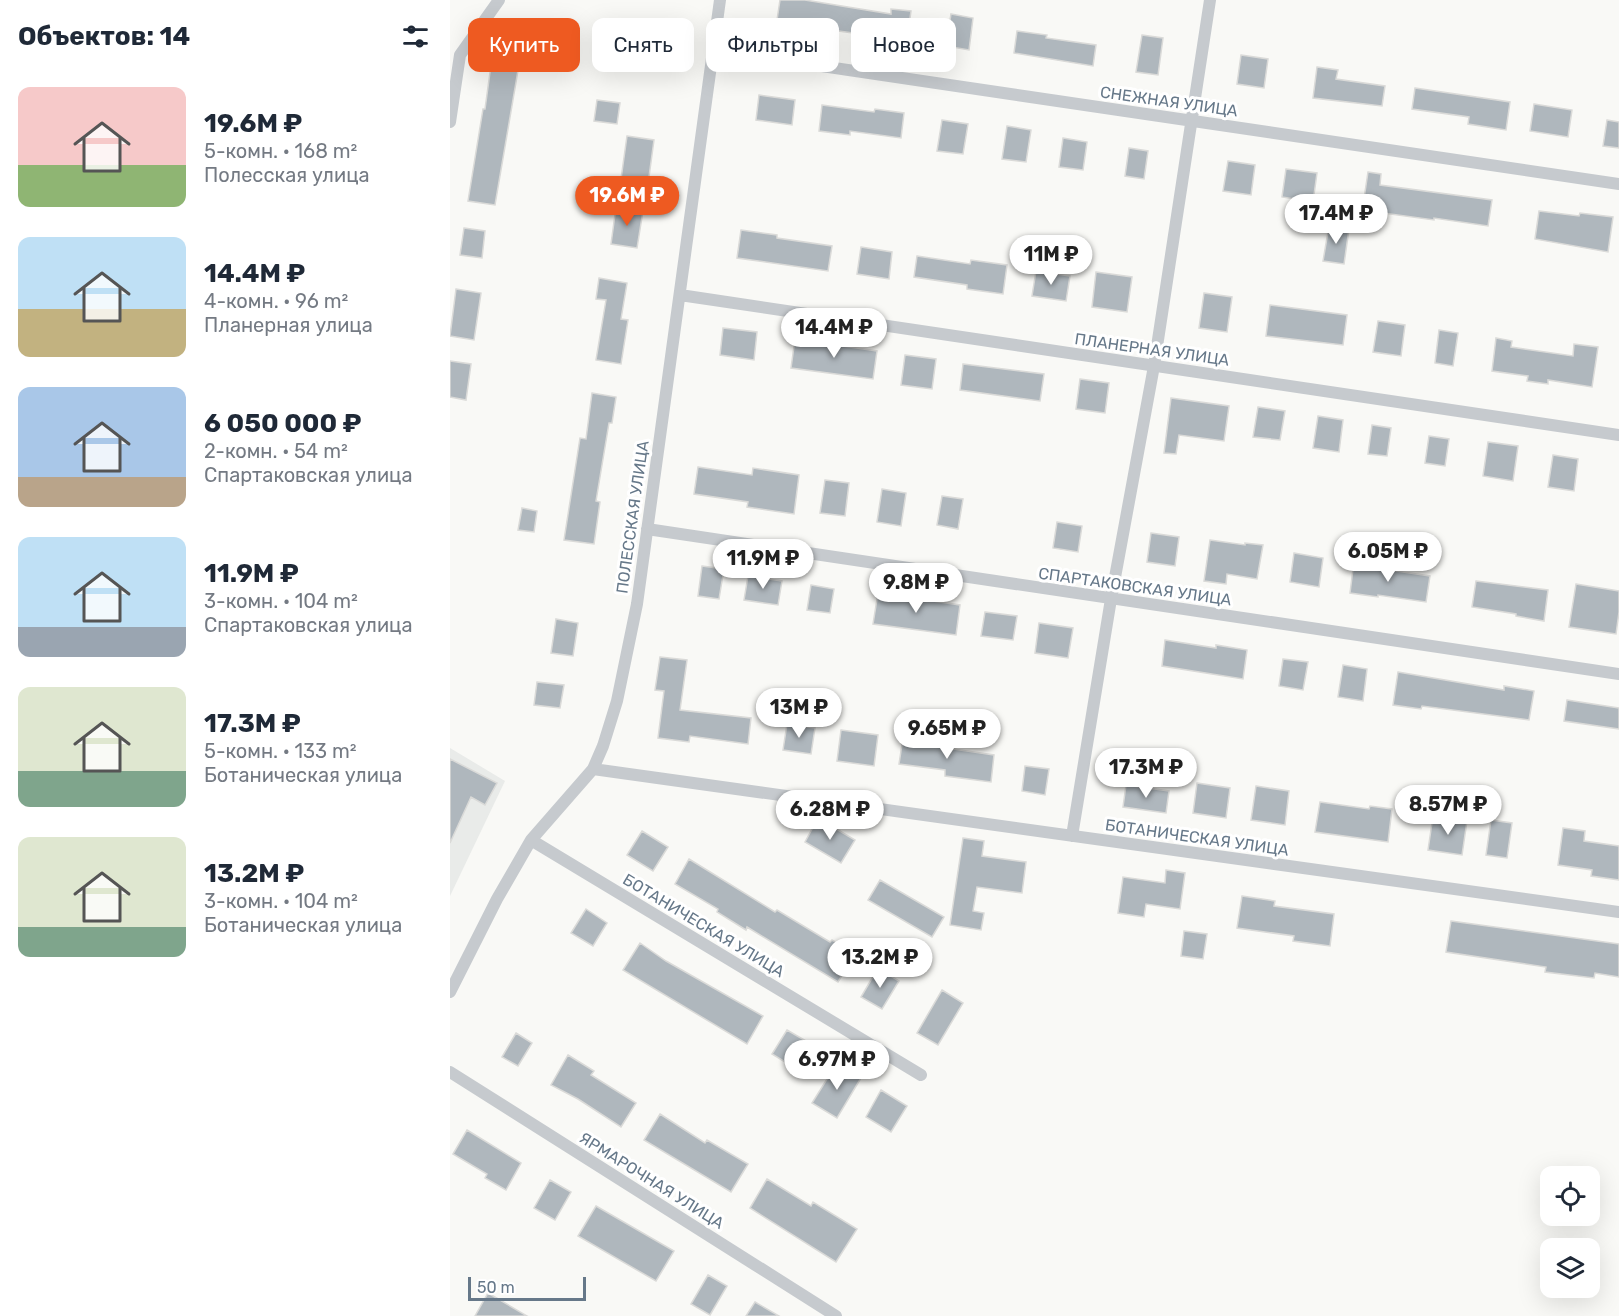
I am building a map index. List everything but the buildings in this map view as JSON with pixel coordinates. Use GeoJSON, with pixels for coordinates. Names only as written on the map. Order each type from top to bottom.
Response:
{"type":"FeatureCollection","features":[{"type":"Feature","properties":{"kind":"street"},"geometry":{"type":"LineString","coordinates":[[450,122],[460,55],[499,0]]}},
{"type":"Feature","properties":{"kind":"street","name":"ПОЛЕССКАЯ УЛИЦА"},"geometry":{"type":"LineString","coordinates":[[717,18],[720,0]]}},
{"type":"Feature","properties":{"kind":"street"},"geometry":{"type":"LineString","coordinates":[[1072,836],[1111,598],[1154,366],[1210,0]]}},
{"type":"Feature","properties":{"kind":"street","name":"СНЕЖНАЯ УЛИЦА"},"geometry":{"type":"LineString","coordinates":[[839,69],[1619,184]]}},
{"type":"Feature","properties":{"kind":"street","name":"ПОЛЕССКАЯ УЛИЦА"},"geometry":{"type":"LineString","coordinates":[[450,992],[497,899],[531,840],[593,769],[617,701],[637,604],[710,72]]}},
{"type":"Feature","properties":{"kind":"street","name":"ПЛАНЕРНАЯ УЛИЦА"},"geometry":{"type":"LineString","coordinates":[[680,295],[1619,435]]}},
{"type":"Feature","properties":{"kind":"street","name":"СПАРТАКОВСКАЯ УЛИЦА"},"geometry":{"type":"LineString","coordinates":[[647,530],[1619,674]]}},
{"type":"Feature","properties":{"kind":"street","name":"БОТАНИЧЕСКАЯ УЛИЦА"},"geometry":{"type":"LineString","coordinates":[[593,769],[1619,912]]}},
{"type":"Feature","properties":{"kind":"street","name":"БОТАНИЧЕСКАЯ УЛИЦА"},"geometry":{"type":"LineString","coordinates":[[531,840],[921,1075]]}},
{"type":"Feature","properties":{"kind":"street","name":"ЯРМАРОЧНАЯ УЛИЦА"},"geometry":{"type":"LineString","coordinates":[[450,1072],[836,1316]]}},
{"type":"Feature","properties":{"kind":"shaded area"},"geometry":{"type":"Polygon","coordinates":[[[450,748],[505,781],[450,896],[450,748]]]}}]}
